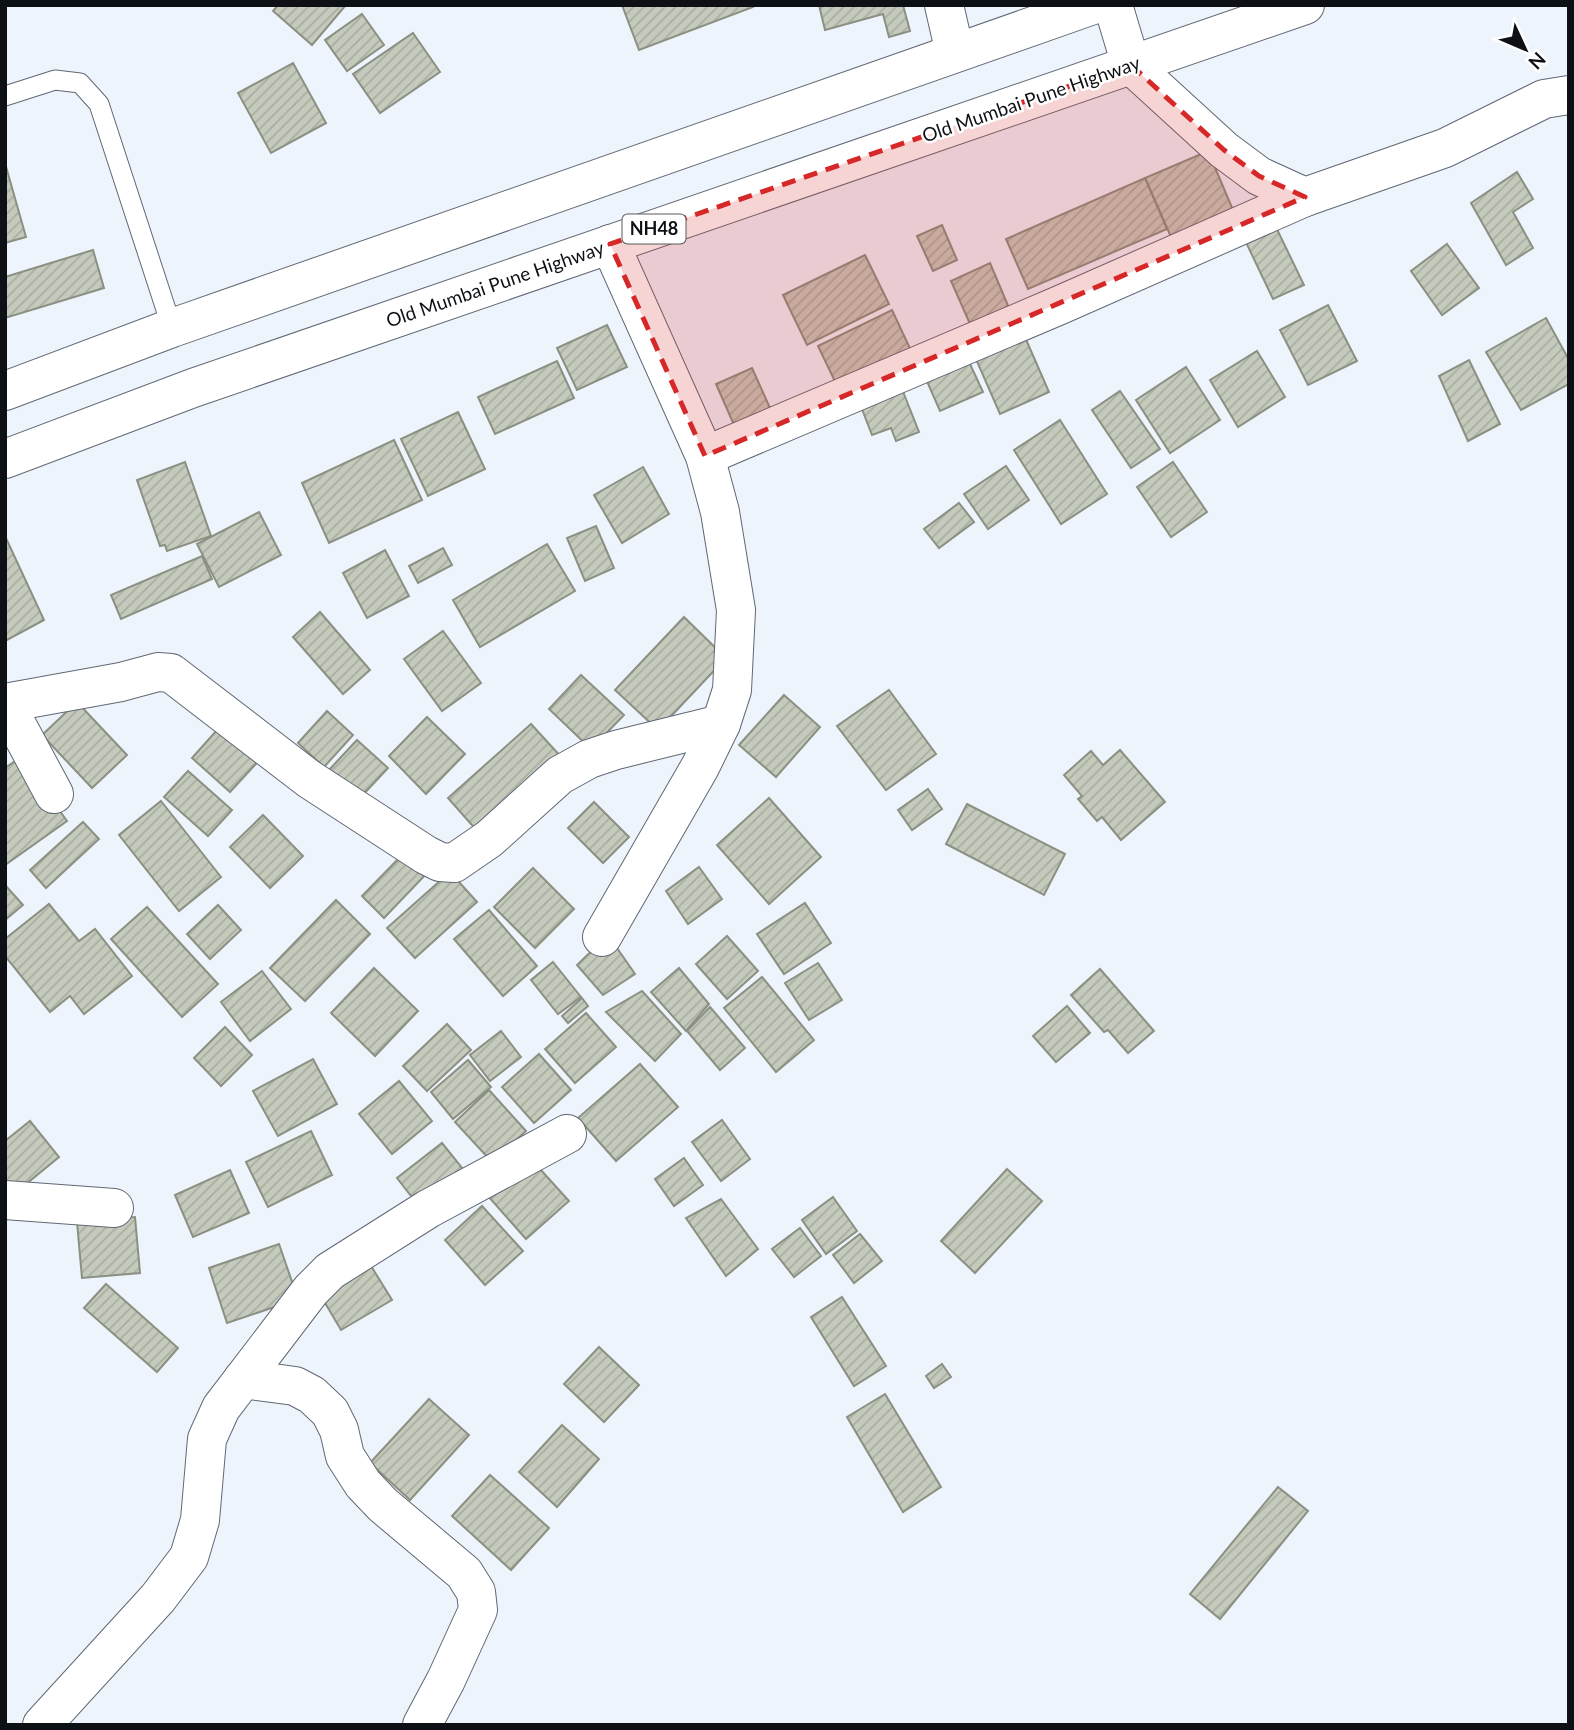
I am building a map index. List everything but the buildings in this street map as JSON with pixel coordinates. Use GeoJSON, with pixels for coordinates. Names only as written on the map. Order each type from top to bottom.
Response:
{"type":"FeatureCollection","features":[{"type":"Feature","properties":{"kind":"main road"},"geometry":{"type":"LineString","coordinates":[[944,5],[956,53]]}},
{"type":"Feature","properties":{"kind":"main road"},"geometry":{"type":"LineString","coordinates":[[5,391],[172,328],[1093,5]]}},
{"type":"Feature","properties":{"kind":"main road"},"geometry":{"type":"LineString","coordinates":[[1113,5],[1131,65],[1224,150],[1259,176],[1305,197]]}},
{"type":"Feature","properties":{"kind":"main road","name":"Old Mumbai Pune Highway"},"geometry":{"type":"LineString","coordinates":[[5,459],[193,388],[1305,5]]}},
{"type":"Feature","properties":{"kind":"main road"},"geometry":{"type":"LineString","coordinates":[[705,456],[1305,197],[1445,148],[1544,99],[1569,95]]}},
{"type":"Feature","properties":{"kind":"main road"},"geometry":{"type":"LineString","coordinates":[[602,937],[721,724],[732,690],[736,610],[720,512],[705,456],[610,244]]}},
{"type":"Feature","properties":{"kind":"main road"},"geometry":{"type":"LineString","coordinates":[[54,794],[5,703],[121,682],[158,672],[171,673],[309,779],[440,862],[454,863],[489,839],[560,775],[589,759],[721,724]]}},
{"type":"Feature","properties":{"kind":"main road"},"geometry":{"type":"LineString","coordinates":[[43,1725],[158,1598],[189,1557],[200,1520],[207,1439],[221,1408],[289,1317],[330,1271],[428,1209],[567,1134]]}},
{"type":"Feature","properties":{"kind":"main road"},"geometry":{"type":"LineString","coordinates":[[5,1200],[114,1208]]}},
{"type":"Feature","properties":{"kind":"main road"},"geometry":{"type":"LineString","coordinates":[[243,1379],[295,1386],[312,1395],[330,1412],[339,1430],[345,1456],[363,1484],[383,1505],[464,1573],[476,1592],[478,1611],[422,1725]]}},
{"type":"Feature","properties":{"kind":"lane"},"geometry":{"type":"LineString","coordinates":[[5,96],[55,79],[80,83],[99,104],[172,328]]}},
{"type":"Feature","properties":{"kind":"highlighted area"},"geometry":{"type":"Polygon","coordinates":[[[1131,65],[1224,150],[1259,176],[1305,197],[705,456],[610,244],[1131,65]]]}}]}
